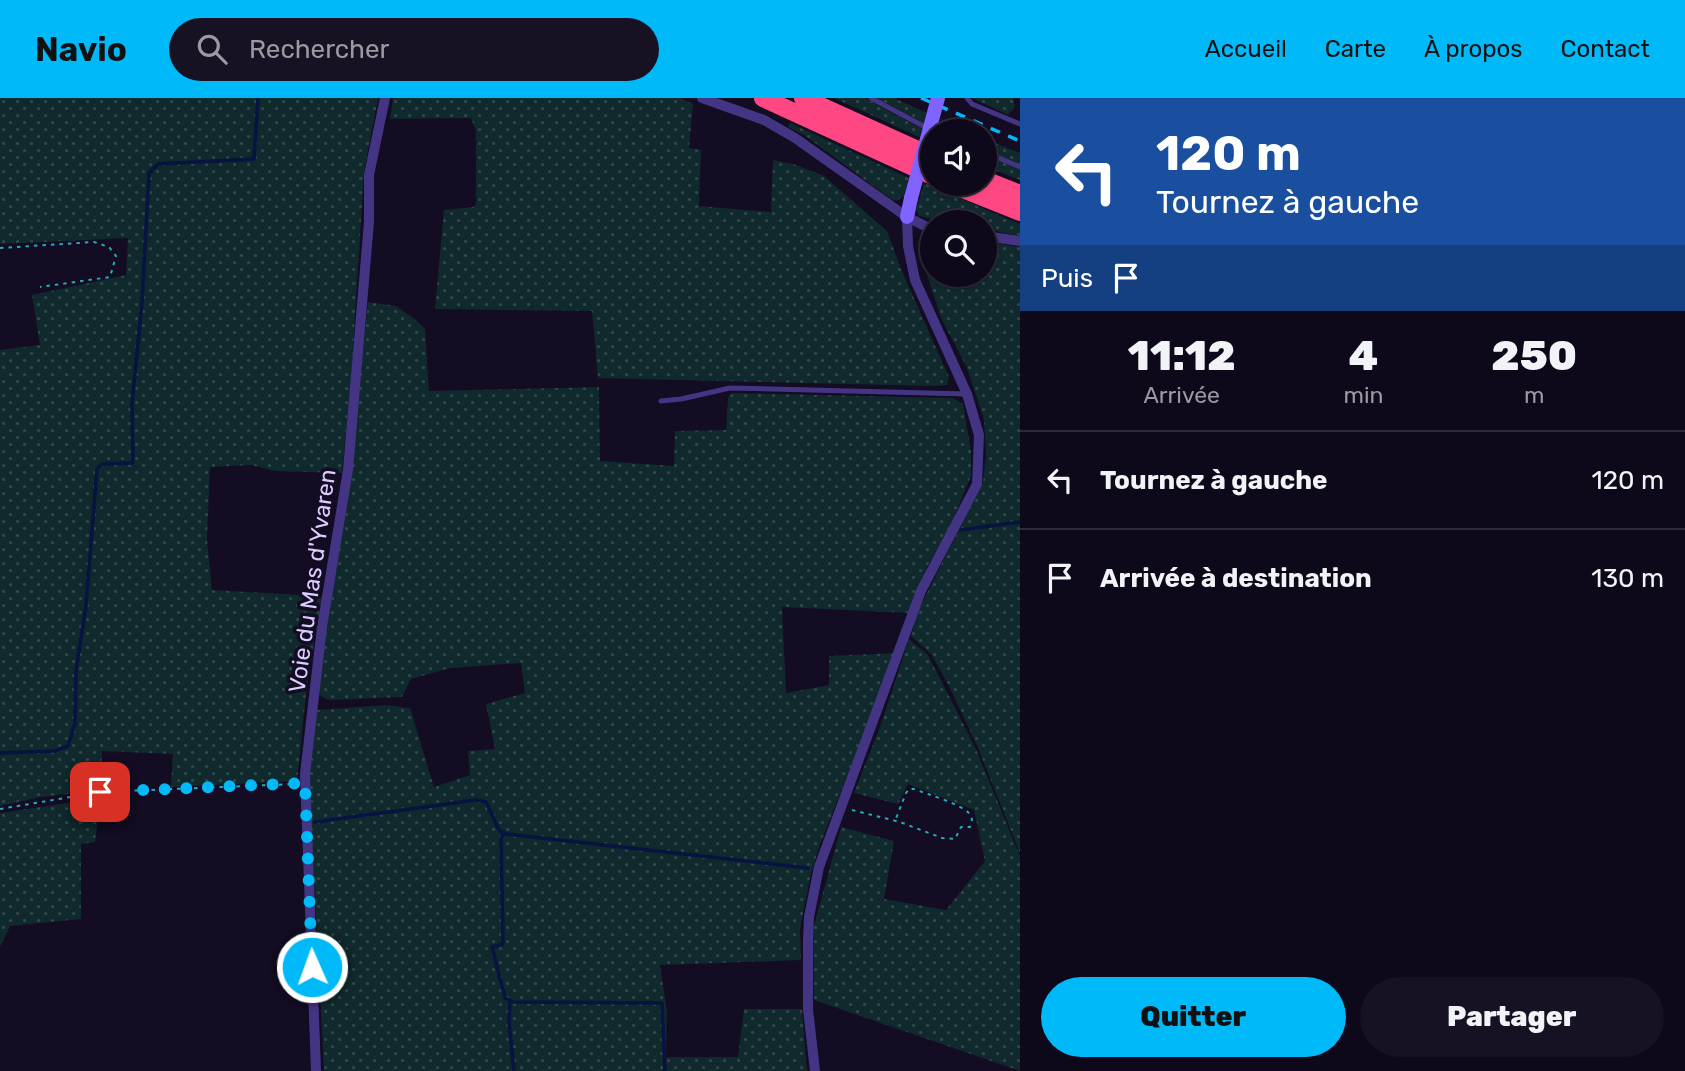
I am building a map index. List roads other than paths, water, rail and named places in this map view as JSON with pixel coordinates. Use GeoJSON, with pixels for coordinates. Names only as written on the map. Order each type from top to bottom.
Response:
{"type":"FeatureCollection","features":[{"type":"Feature","properties":{"kind":"highway"},"geometry":{"type":"LineString","coordinates":[[762,98],[920,170]]}},
{"type":"Feature","properties":{"kind":"highway"},"geometry":{"type":"LineString","coordinates":[[803,98],[920,151]]}},
{"type":"Feature","properties":{"kind":"highway"},"geometry":{"type":"LineString","coordinates":[[997,185],[1020,194]]}},
{"type":"Feature","properties":{"kind":"highway"},"geometry":{"type":"LineString","coordinates":[[980,196],[1020,212]]}},
{"type":"Feature","properties":{"kind":"street","name":"Voie du Mas d'Yvaren"},"geometry":{"type":"LineString","coordinates":[[316,1071],[305,783],[322,627],[348,470],[368,235],[369,175],[385,98]]}},
{"type":"Feature","properties":{"kind":"street"},"geometry":{"type":"LineString","coordinates":[[702,98],[764,120],[795,138],[920,224]]}},
{"type":"Feature","properties":{"kind":"street"},"geometry":{"type":"LineString","coordinates":[[815,1071],[808,1009],[809,917],[819,867],[921,591],[977,484],[979,435],[967,394],[915,280],[908,246],[907,217],[938,98]]}},
{"type":"Feature","properties":{"kind":"street"},"geometry":{"type":"LineString","coordinates":[[997,238],[1020,242]]}},
{"type":"Feature","properties":{"kind":"lane"},"geometry":{"type":"LineString","coordinates":[[871,98],[920,124]]}},
{"type":"Feature","properties":{"kind":"lane"},"geometry":{"type":"LineString","coordinates":[[967,98],[972,104],[1020,124]]}},
{"type":"Feature","properties":{"kind":"lane"},"geometry":{"type":"LineString","coordinates":[[997,157],[1020,167]]}},
{"type":"Feature","properties":{"kind":"lane"},"geometry":{"type":"LineString","coordinates":[[661,401],[730,388],[967,394]]}},
{"type":"Feature","properties":{"kind":"waterway"},"geometry":{"type":"LineString","coordinates":[[0,753],[54,751],[68,746],[75,723],[76,670],[86,606],[97,469],[102,464],[132,463],[133,459],[132,404],[142,302],[149,173],[158,164],[254,159],[258,98]]}},
{"type":"Feature","properties":{"kind":"waterway"},"geometry":{"type":"LineString","coordinates":[[961,530],[1020,522]]}},
{"type":"Feature","properties":{"kind":"waterway"},"geometry":{"type":"LineString","coordinates":[[315,822],[476,800],[486,802],[499,830],[506,834],[808,868]]}},
{"type":"Feature","properties":{"kind":"waterway"},"geometry":{"type":"LineString","coordinates":[[503,832],[503,944],[492,947],[505,998],[513,1002],[662,1003],[665,1071]]}},
{"type":"Feature","properties":{"kind":"waterway"},"geometry":{"type":"LineString","coordinates":[[510,1001],[509,1023],[514,1071]]}},
{"type":"Feature","properties":{"kind":"railway"},"geometry":{"type":"LineString","coordinates":[[921,98],[1020,141]]}}]}
